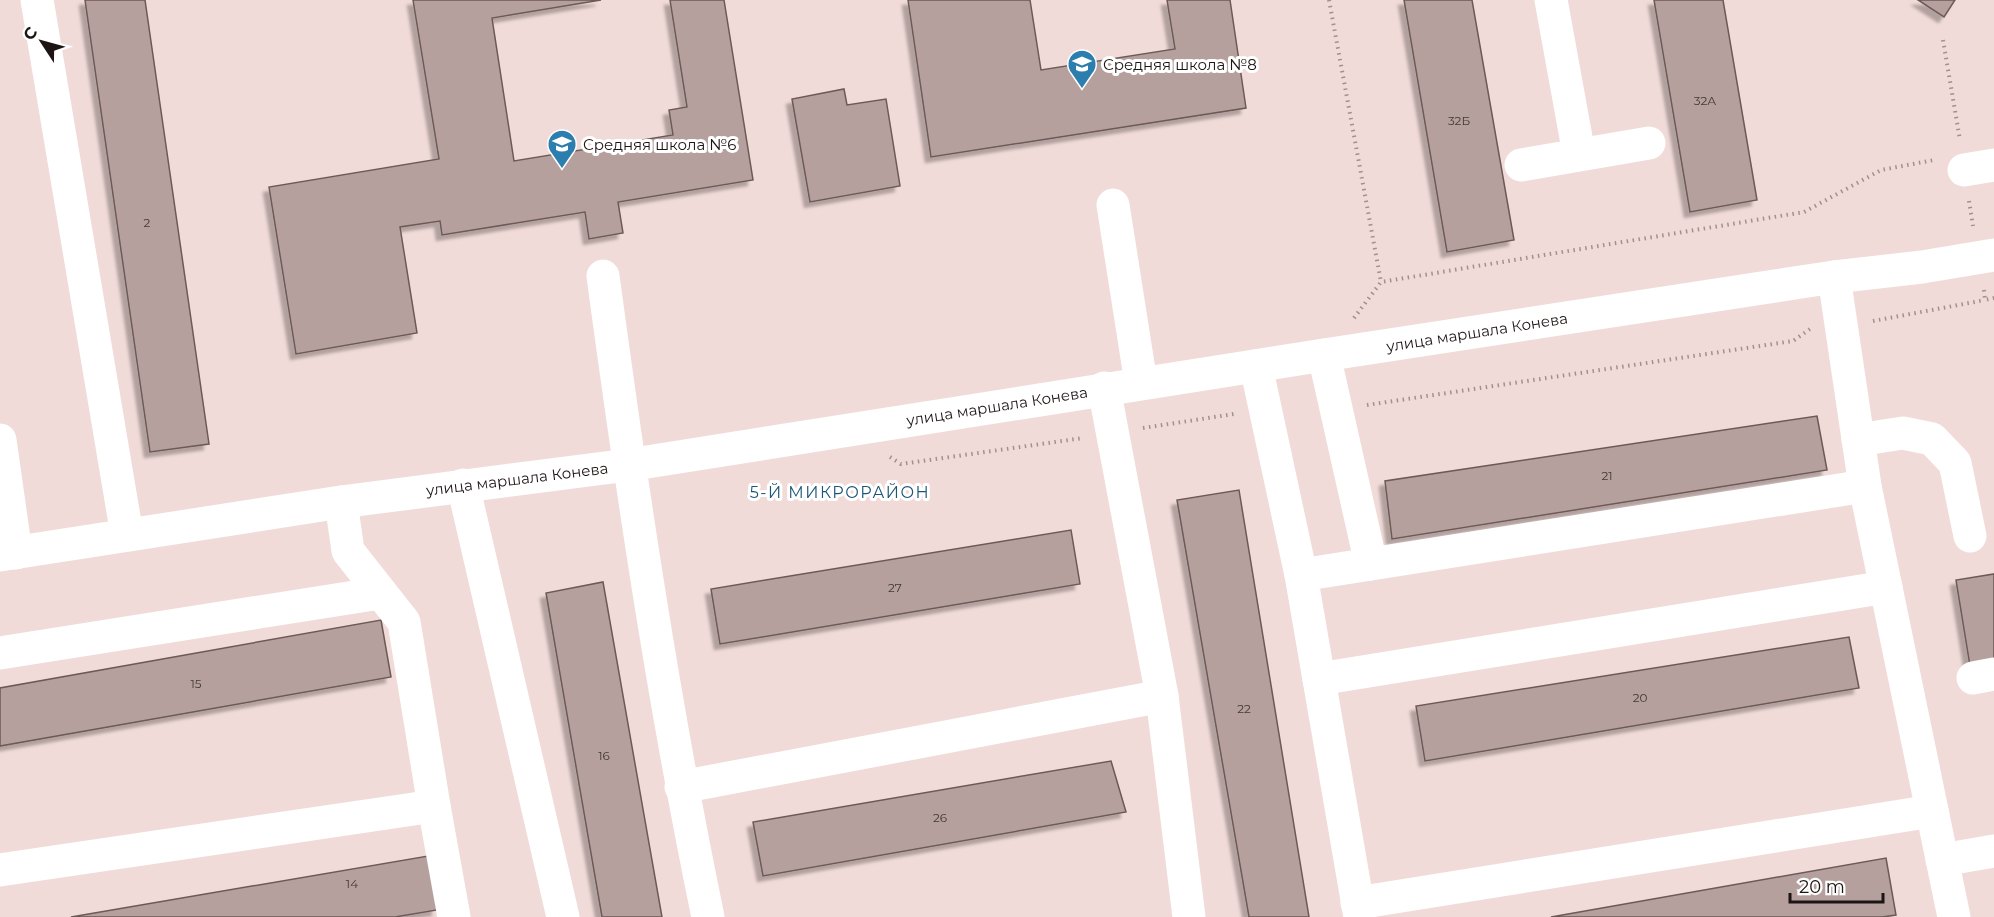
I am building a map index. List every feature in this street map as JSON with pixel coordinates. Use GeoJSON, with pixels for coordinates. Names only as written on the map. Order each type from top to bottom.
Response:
{"type":"FeatureCollection","features":[{"type":"Feature","properties":{"kind":"street"},"geometry":{"type":"LineString","coordinates":[[37,0],[127,535]]}},
{"type":"Feature","properties":{"kind":"street"},"geometry":{"type":"LineString","coordinates":[[1551,0],[1579,154]]}},
{"type":"Feature","properties":{"kind":"street"},"geometry":{"type":"LineString","coordinates":[[1521,165],[1649,143]]}},
{"type":"Feature","properties":{"kind":"street"},"geometry":{"type":"LineString","coordinates":[[1113,205],[1141,383]]}},
{"type":"Feature","properties":{"kind":"street","name":"улица маршала Конева"},"geometry":{"type":"LineString","coordinates":[[8,554],[341,502],[628,465],[1324,354],[1358,351],[1834,277],[1922,267],[1994,255]]}},
{"type":"Feature","properties":{"kind":"street"},"geometry":{"type":"LineString","coordinates":[[603,276],[628,465],[681,787],[708,917]]}},
{"type":"Feature","properties":{"kind":"street"},"geometry":{"type":"LineString","coordinates":[[1834,277],[1865,486],[1954,917]]}},
{"type":"Feature","properties":{"kind":"street"},"geometry":{"type":"LineString","coordinates":[[1324,354],[1371,564]]}},
{"type":"Feature","properties":{"kind":"street"},"geometry":{"type":"LineString","coordinates":[[1256,366],[1301,575],[1359,910],[1932,811]]}},
{"type":"Feature","properties":{"kind":"street"},"geometry":{"type":"LineString","coordinates":[[1104,388],[1162,696],[1189,917]]}},
{"type":"Feature","properties":{"kind":"street"},"geometry":{"type":"LineString","coordinates":[[1858,440],[1903,433],[1932,439],[1955,463],[1970,536]]}},
{"type":"Feature","properties":{"kind":"street"},"geometry":{"type":"LineString","coordinates":[[0,440],[8,554]]}},
{"type":"Feature","properties":{"kind":"street"},"geometry":{"type":"LineString","coordinates":[[463,485],[563,917]]}},
{"type":"Feature","properties":{"kind":"street"},"geometry":{"type":"LineString","coordinates":[[1301,575],[1865,486]]}},
{"type":"Feature","properties":{"kind":"street"},"geometry":{"type":"LineString","coordinates":[[341,502],[348,551],[404,622],[454,917]]}},
{"type":"Feature","properties":{"kind":"street"},"geometry":{"type":"LineString","coordinates":[[1319,679],[1886,587]]}},
{"type":"Feature","properties":{"kind":"street"},"geometry":{"type":"LineString","coordinates":[[0,653],[380,593]]}},
{"type":"Feature","properties":{"kind":"street"},"geometry":{"type":"LineString","coordinates":[[681,787],[1162,696]]}},
{"type":"Feature","properties":{"kind":"street"},"geometry":{"type":"LineString","coordinates":[[0,870],[434,806]]}},
{"type":"Feature","properties":{"kind":"street"},"geometry":{"type":"LineString","coordinates":[[1942,860],[1994,851]]}},
{"type":"Feature","properties":{"kind":"path"},"geometry":{"type":"LineString","coordinates":[[1329,0],[1381,282]]}},
{"type":"Feature","properties":{"kind":"path"},"geometry":{"type":"LineString","coordinates":[[1966,165],[1881,170],[1804,212],[1381,282],[1353,318],[1367,405],[1793,341],[1817,325],[1871,321],[1985,300]]}},
{"type":"Feature","properties":{"kind":"building"},"geometry":{"type":"Polygon","coordinates":[[[85,0],[145,0],[209,444],[150,452],[85,0]]]}},
{"type":"Feature","properties":{"kind":"building","name":"Средняя школа №6"},"geometry":{"type":"Polygon","coordinates":[[[413,0],[601,0],[492,18],[514,161],[673,135],[669,110],[687,107],[670,0],[724,0],[753,180],[618,202],[623,233],[589,239],[585,212],[442,235],[440,221],[400,227],[417,333],[296,354],[269,187],[439,159],[413,0]]]}},
{"type":"Feature","properties":{"kind":"building","name":"Средняя школа №8"},"geometry":{"type":"Polygon","coordinates":[[[908,0],[1030,0],[1041,70],[1175,49],[1167,0],[1230,0],[1246,108],[931,157],[908,0]]]}},
{"type":"Feature","properties":{"kind":"building"},"geometry":{"type":"Polygon","coordinates":[[[1404,0],[1472,0],[1514,240],[1447,252],[1404,0]]]}},
{"type":"Feature","properties":{"kind":"building"},"geometry":{"type":"Polygon","coordinates":[[[1654,0],[1723,0],[1757,200],[1690,212],[1654,0]]]}},
{"type":"Feature","properties":{"kind":"building"},"geometry":{"type":"Polygon","coordinates":[[[1918,0],[1955,0],[1944,17],[1918,0]]]}},
{"type":"Feature","properties":{"kind":"building"},"geometry":{"type":"Polygon","coordinates":[[[844,89],[847,105],[886,99],[900,186],[810,202],[792,99],[844,89]]]}},
{"type":"Feature","properties":{"kind":"building"},"geometry":{"type":"Polygon","coordinates":[[[1817,416],[1827,470],[1392,539],[1385,481],[1817,416]]]}},
{"type":"Feature","properties":{"kind":"building"},"geometry":{"type":"Polygon","coordinates":[[[1239,490],[1309,917],[1249,917],[1177,500],[1239,490]]]}},
{"type":"Feature","properties":{"kind":"building"},"geometry":{"type":"Polygon","coordinates":[[[1071,530],[1080,584],[720,644],[711,589],[1071,530]]]}},
{"type":"Feature","properties":{"kind":"building"},"geometry":{"type":"Polygon","coordinates":[[[1994,574],[1994,668],[1971,672],[1956,580],[1994,574]]]}},
{"type":"Feature","properties":{"kind":"building"},"geometry":{"type":"Polygon","coordinates":[[[603,582],[662,917],[602,917],[546,593],[603,582]]]}},
{"type":"Feature","properties":{"kind":"building"},"geometry":{"type":"Polygon","coordinates":[[[381,620],[391,677],[0,746],[0,688],[381,620]]]}},
{"type":"Feature","properties":{"kind":"building"},"geometry":{"type":"Polygon","coordinates":[[[1849,637],[1859,688],[1425,761],[1416,706],[1849,637]]]}},
{"type":"Feature","properties":{"kind":"building"},"geometry":{"type":"Polygon","coordinates":[[[1111,761],[1126,812],[763,876],[753,822],[1111,761]]]}},
{"type":"Feature","properties":{"kind":"building"},"geometry":{"type":"Polygon","coordinates":[[[428,856],[437,910],[395,917],[71,917],[428,856]]]}},
{"type":"Feature","properties":{"kind":"building"},"geometry":{"type":"Polygon","coordinates":[[[1886,858],[1896,915],[1882,917],[1551,917],[1886,858]]]}},
{"type":"Feature","properties":{"kind":"place","name":"Средняя школа №8"},"geometry":{"type":"Point","coordinates":[1082,90]}},
{"type":"Feature","properties":{"kind":"place","name":"Средняя школа №6"},"geometry":{"type":"Point","coordinates":[562,170]}},
{"type":"Feature","properties":{"kind":"district","name":"5-Й МИКРОРАЙОН"},"geometry":{"type":"Point","coordinates":[840,492]}}]}
